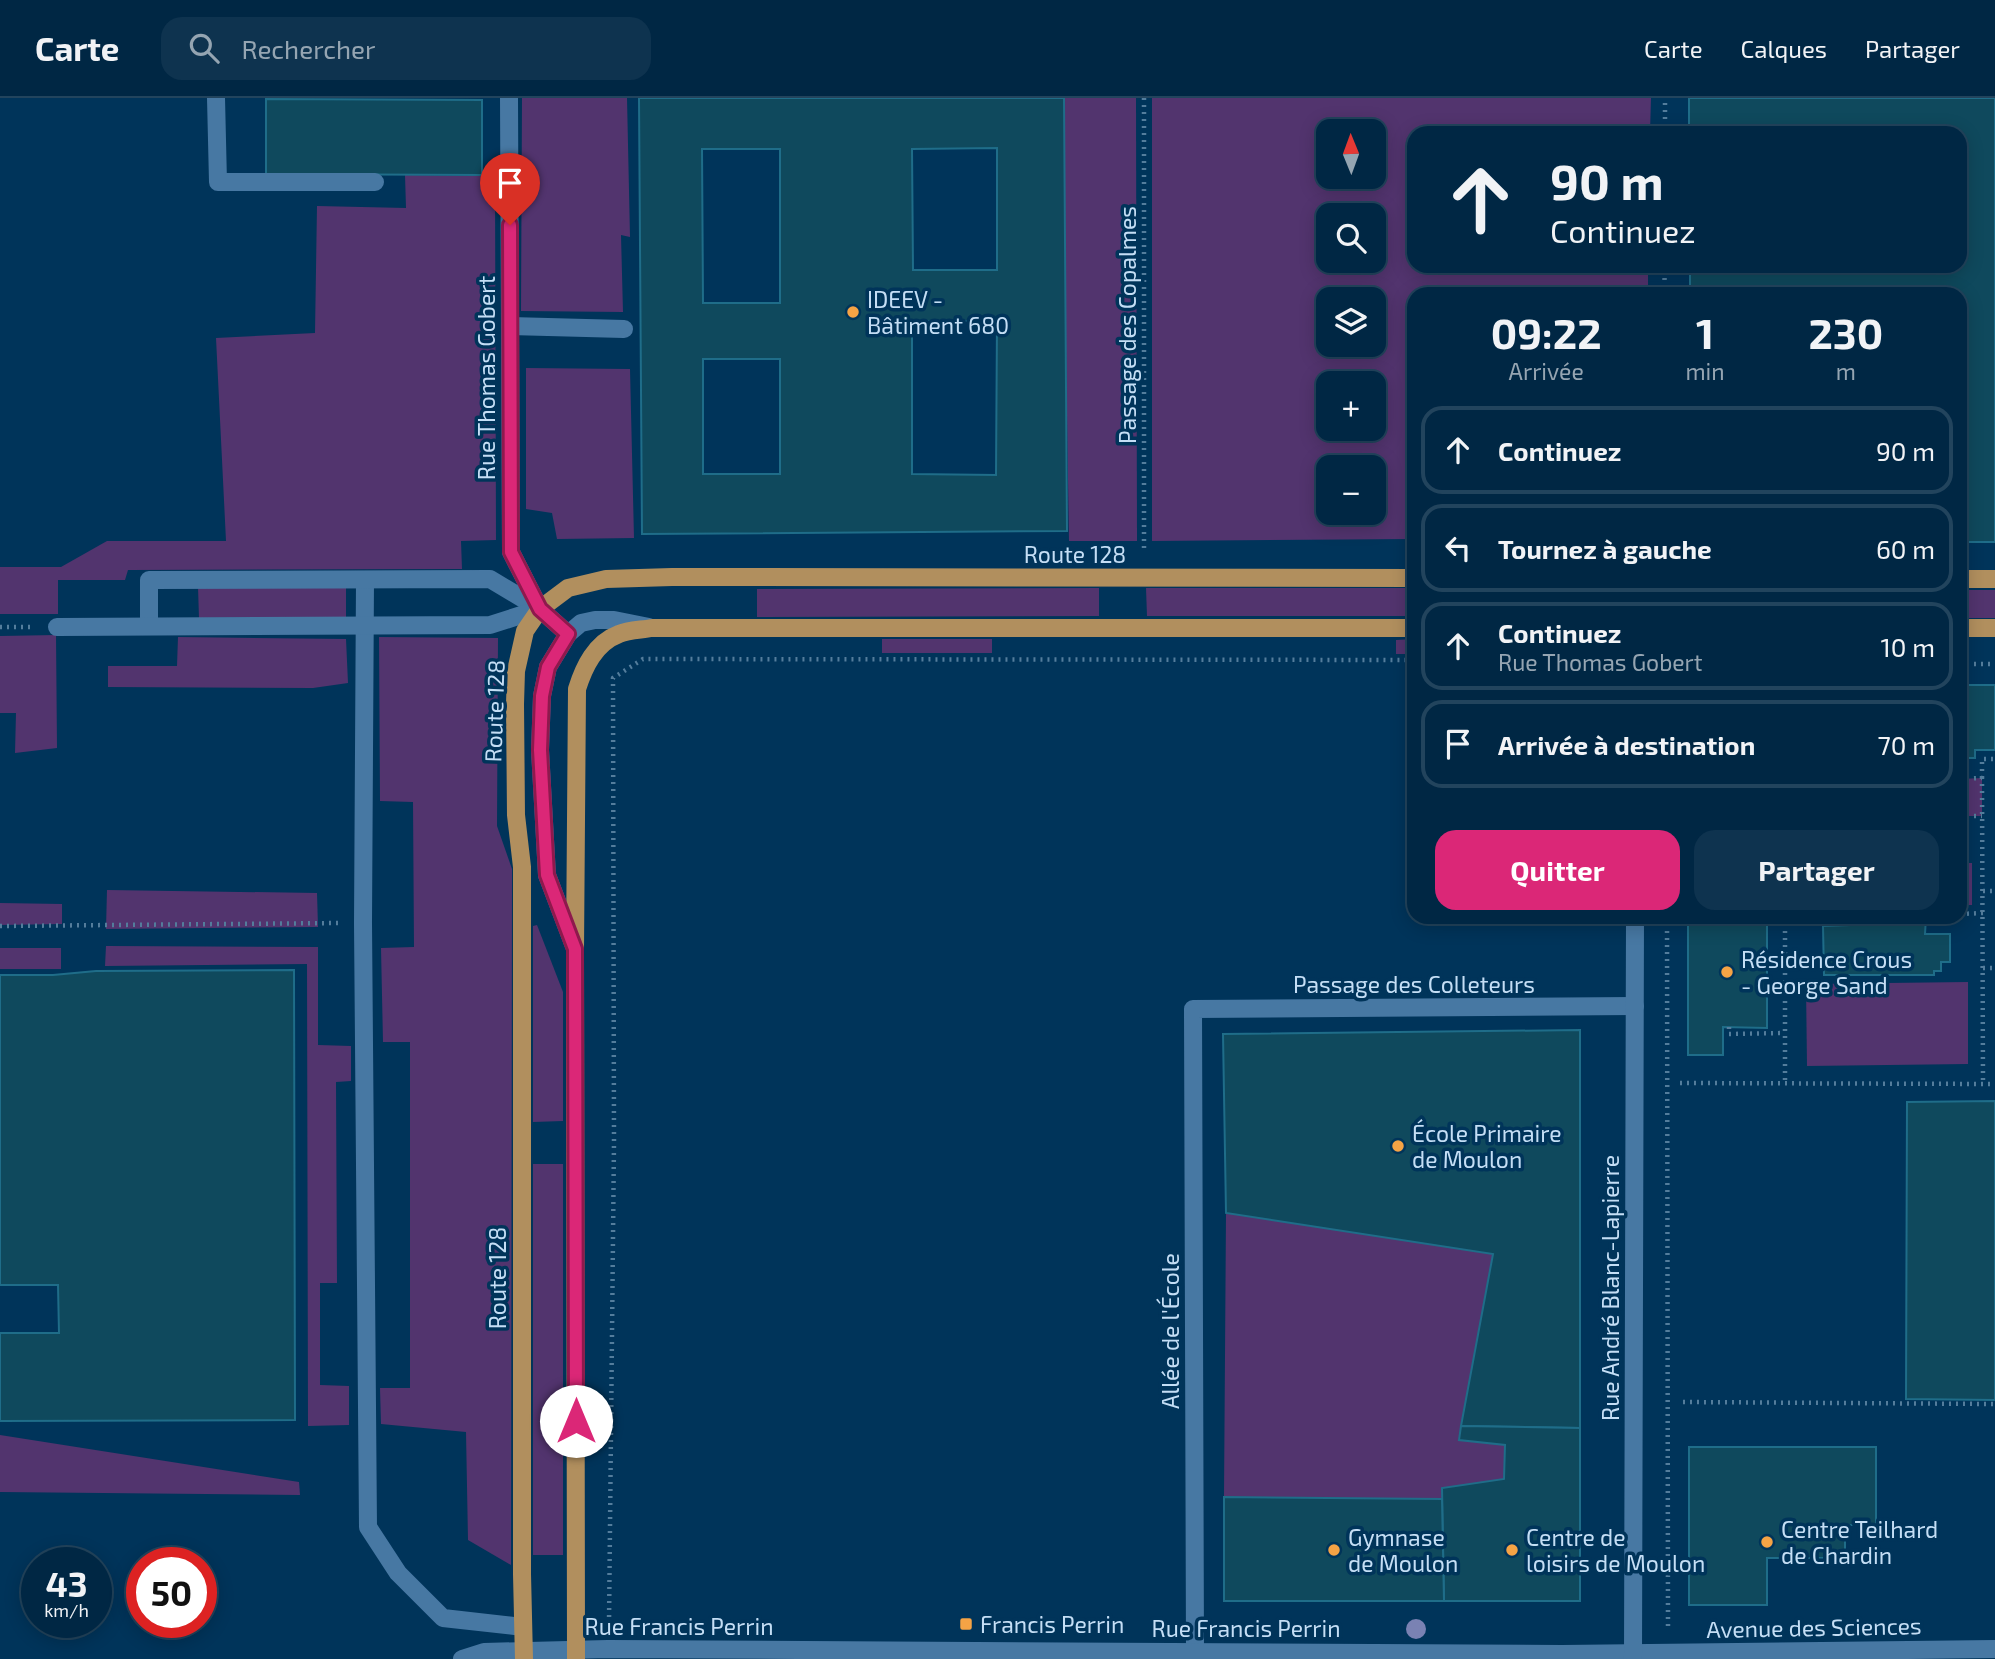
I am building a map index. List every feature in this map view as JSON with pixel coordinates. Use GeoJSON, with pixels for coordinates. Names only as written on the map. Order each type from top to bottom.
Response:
{"type":"FeatureCollection","features":[{"type":"Feature","properties":{"kind":"main road","name":"Route 128"},"geometry":{"type":"LineString","coordinates":[[524,1656],[522,867],[516,815],[515,704],[516,671],[524,631],[540,609],[568,588],[606,579],[1407,578]]}},
{"type":"Feature","properties":{"kind":"main road"},"geometry":{"type":"LineString","coordinates":[[1967,579],[1995,579]]}},
{"type":"Feature","properties":{"kind":"main road"},"geometry":{"type":"LineString","coordinates":[[576,1655],[577,689],[584,667],[598,648],[618,634],[652,628],[1407,628]]}},
{"type":"Feature","properties":{"kind":"main road"},"geometry":{"type":"LineString","coordinates":[[1967,628],[1995,628]]}},
{"type":"Feature","properties":{"kind":"street"},"geometry":{"type":"LineString","coordinates":[[216,98],[218,182],[375,182]]}},
{"type":"Feature","properties":{"kind":"street","name":"Rue Thomas Gobert"},"geometry":{"type":"LineString","coordinates":[[509,98],[511,552],[540,609]]}},
{"type":"Feature","properties":{"kind":"street"},"geometry":{"type":"LineString","coordinates":[[510,326],[624,329]]}},
{"type":"Feature","properties":{"kind":"street"},"geometry":{"type":"LineString","coordinates":[[149,626],[149,580],[490,579],[540,609],[568,634]]}},
{"type":"Feature","properties":{"kind":"street"},"geometry":{"type":"LineString","coordinates":[[365,580],[363,923],[368,1527],[398,1573],[443,1618],[523,1627]]}},
{"type":"Feature","properties":{"kind":"street"},"geometry":{"type":"LineString","coordinates":[[57,627],[490,625],[540,609]]}},
{"type":"Feature","properties":{"kind":"street"},"geometry":{"type":"LineString","coordinates":[[575,949],[547,875],[541,780],[542,696],[548,667],[568,634],[581,623],[614,620],[652,628]]}},
{"type":"Feature","properties":{"kind":"street","name":"Rue André Blanc-Lapierre"},"geometry":{"type":"LineString","coordinates":[[1633,1656],[1635,924]]}},
{"type":"Feature","properties":{"kind":"street","name":"Passage des Colleteurs"},"geometry":{"type":"LineString","coordinates":[[1194,1009],[1635,1006]]}},
{"type":"Feature","properties":{"kind":"street","name":"Allée de l'École"},"geometry":{"type":"LineString","coordinates":[[1194,1009],[1195,1653]]}},
{"type":"Feature","properties":{"kind":"street","name":"Avenue des Sciences"},"geometry":{"type":"LineString","coordinates":[[1633,1656],[1995,1649]]}},
{"type":"Feature","properties":{"kind":"street","name":"Rue Francis Perrin"},"geometry":{"type":"LineString","coordinates":[[462,1659],[484,1652],[524,1656],[1195,1653],[1633,1656]]}},
{"type":"Feature","properties":{"kind":"path","name":"Passage des Copalmes"},"geometry":{"type":"LineString","coordinates":[[1144,98],[1144,552]]}},
{"type":"Feature","properties":{"kind":"path"},"geometry":{"type":"LineString","coordinates":[[1665,98],[1665,126]]}},
{"type":"Feature","properties":{"kind":"path"},"geometry":{"type":"LineString","coordinates":[[609,1614],[614,1142],[613,678],[643,659],[1407,660]]}},
{"type":"Feature","properties":{"kind":"path"},"geometry":{"type":"LineString","coordinates":[[1967,664],[1995,664]]}},
{"type":"Feature","properties":{"kind":"path"},"geometry":{"type":"LineString","coordinates":[[1983,1084],[1982,759],[1995,759]]}},
{"type":"Feature","properties":{"kind":"path"},"geometry":{"type":"LineString","coordinates":[[1967,779],[1982,779]]}},
{"type":"Feature","properties":{"kind":"path"},"geometry":{"type":"LineString","coordinates":[[1967,816],[1982,816]]}},
{"type":"Feature","properties":{"kind":"path"},"geometry":{"type":"LineString","coordinates":[[1983,891],[1995,891]]}},
{"type":"Feature","properties":{"kind":"path"},"geometry":{"type":"LineString","coordinates":[[1967,914],[1983,914]]}},
{"type":"Feature","properties":{"kind":"path"},"geometry":{"type":"LineString","coordinates":[[0,926],[363,923]]}},
{"type":"Feature","properties":{"kind":"path"},"geometry":{"type":"LineString","coordinates":[[1667,924],[1668,1636]]}},
{"type":"Feature","properties":{"kind":"path"},"geometry":{"type":"LineString","coordinates":[[1785,924],[1785,1084]]}},
{"type":"Feature","properties":{"kind":"path"},"geometry":{"type":"LineString","coordinates":[[1983,968],[1995,968]]}},
{"type":"Feature","properties":{"kind":"path"},"geometry":{"type":"LineString","coordinates":[[1729,1027],[1729,1034],[1786,1033]]}},
{"type":"Feature","properties":{"kind":"path"},"geometry":{"type":"LineString","coordinates":[[1680,1083],[1995,1084]]}},
{"type":"Feature","properties":{"kind":"path"},"geometry":{"type":"LineString","coordinates":[[1683,1402],[1995,1404]]}},
{"type":"Feature","properties":{"kind":"shaded area"},"geometry":{"type":"Polygon","coordinates":[[[522,98],[627,98],[630,237],[621,235],[623,312],[521,311],[522,98]]]}},
{"type":"Feature","properties":{"kind":"shaded area"},"geometry":{"type":"Polygon","coordinates":[[[1062,98],[1136,98],[1137,541],[1069,541],[1062,98]]]}},
{"type":"Feature","properties":{"kind":"shaded area"},"geometry":{"type":"Polygon","coordinates":[[[1152,98],[1651,98],[1650,126],[1407,126],[1407,273],[1648,273],[1648,287],[1407,287],[1407,539],[1152,541],[1152,98]]]}},
{"type":"Feature","properties":{"kind":"shaded area"},"geometry":{"type":"Polygon","coordinates":[[[405,175],[495,176],[496,540],[461,541],[462,569],[128,570],[125,580],[58,580],[58,614],[0,614],[0,567],[61,567],[107,541],[226,541],[216,338],[315,333],[317,206],[406,208],[405,175]]]}},
{"type":"Feature","properties":{"kind":"shaded area"},"geometry":{"type":"Polygon","coordinates":[[[526,368],[630,369],[634,538],[557,539],[552,513],[526,509],[526,368]]]}},
{"type":"Feature","properties":{"kind":"shaded area"},"geometry":{"type":"Polygon","coordinates":[[[346,586],[346,617],[199,618],[198,587],[346,586]]]}},
{"type":"Feature","properties":{"kind":"shaded area"},"geometry":{"type":"Polygon","coordinates":[[[1099,588],[1099,616],[757,617],[757,589],[1099,588]]]}},
{"type":"Feature","properties":{"kind":"shaded area"},"geometry":{"type":"Polygon","coordinates":[[[1146,588],[1407,588],[1407,616],[1147,616],[1146,588]]]}},
{"type":"Feature","properties":{"kind":"shaded area"},"geometry":{"type":"Polygon","coordinates":[[[1967,590],[1995,590],[1995,618],[1967,618],[1967,590]]]}},
{"type":"Feature","properties":{"kind":"shaded area"},"geometry":{"type":"Polygon","coordinates":[[[56,635],[57,748],[15,753],[16,713],[0,713],[0,636],[56,635]]]}},
{"type":"Feature","properties":{"kind":"shaded area"},"geometry":{"type":"Polygon","coordinates":[[[178,637],[346,639],[348,683],[313,688],[108,687],[108,666],[177,666],[178,637]]]}},
{"type":"Feature","properties":{"kind":"shaded area"},"geometry":{"type":"Polygon","coordinates":[[[379,637],[498,638],[497,826],[512,869],[511,1565],[468,1540],[466,1432],[381,1424],[380,1388],[410,1388],[410,1042],[383,1042],[381,948],[414,947],[413,802],[380,801],[379,637]]]}},
{"type":"Feature","properties":{"kind":"shaded area"},"geometry":{"type":"Polygon","coordinates":[[[882,639],[992,639],[992,653],[882,653],[882,639]]]}},
{"type":"Feature","properties":{"kind":"shaded area"},"geometry":{"type":"Polygon","coordinates":[[[1407,639],[1407,654],[1396,654],[1396,640],[1407,639]]]}},
{"type":"Feature","properties":{"kind":"shaded area"},"geometry":{"type":"Polygon","coordinates":[[[1982,778],[1982,816],[1967,816],[1967,779],[1982,778]]]}},
{"type":"Feature","properties":{"kind":"shaded area"},"geometry":{"type":"Polygon","coordinates":[[[1967,863],[1972,863],[1972,905],[1967,905],[1967,863]]]}},
{"type":"Feature","properties":{"kind":"shaded area"},"geometry":{"type":"Polygon","coordinates":[[[107,890],[317,893],[318,927],[106,929],[107,890]]]}},
{"type":"Feature","properties":{"kind":"shaded area"},"geometry":{"type":"Polygon","coordinates":[[[0,903],[62,904],[62,924],[0,925],[0,903]]]}},
{"type":"Feature","properties":{"kind":"shaded area"},"geometry":{"type":"Polygon","coordinates":[[[537,925],[563,992],[563,1121],[533,1122],[533,926],[537,925]]]}},
{"type":"Feature","properties":{"kind":"shaded area"},"geometry":{"type":"Polygon","coordinates":[[[106,946],[318,947],[318,1045],[351,1046],[351,1081],[336,1082],[337,1283],[320,1283],[320,1385],[349,1386],[349,1425],[308,1426],[307,964],[105,966],[106,946]]]}},
{"type":"Feature","properties":{"kind":"shaded area"},"geometry":{"type":"Polygon","coordinates":[[[0,948],[61,948],[61,969],[0,969],[0,948]]]}},
{"type":"Feature","properties":{"kind":"shaded area"},"geometry":{"type":"Polygon","coordinates":[[[1968,982],[1968,1064],[1807,1066],[1806,984],[1968,982]]]}},
{"type":"Feature","properties":{"kind":"shaded area"},"geometry":{"type":"Polygon","coordinates":[[[533,1164],[563,1164],[563,1555],[533,1555],[533,1164]]]}},
{"type":"Feature","properties":{"kind":"shaded area"},"geometry":{"type":"Polygon","coordinates":[[[1226,1213],[1493,1254],[1459,1440],[1505,1445],[1504,1479],[1443,1488],[1442,1499],[1224,1497],[1226,1213]]]}},
{"type":"Feature","properties":{"kind":"shaded area"},"geometry":{"type":"Polygon","coordinates":[[[0,1435],[299,1482],[300,1495],[0,1492],[0,1435]]]}},
{"type":"Feature","properties":{"kind":"building","name":"IDEEV - Bâtiment 680"},"geometry":{"type":"Polygon","coordinates":[[[639,98],[1064,98],[1067,531],[642,534],[639,98]],[[997,148],[912,149],[913,270],[997,270],[997,148]],[[702,149],[703,303],[780,303],[780,149],[702,149]],[[912,321],[912,474],[996,475],[997,321],[912,321]],[[703,359],[703,474],[780,474],[780,359],[703,359]]]}},
{"type":"Feature","properties":{"kind":"building"},"geometry":{"type":"Polygon","coordinates":[[[1689,98],[1995,98],[1995,542],[1967,542],[1967,287],[1690,287],[1690,273],[1967,273],[1967,126],[1689,126],[1689,98]]]}},
{"type":"Feature","properties":{"kind":"building"},"geometry":{"type":"Polygon","coordinates":[[[266,99],[482,100],[482,175],[266,174],[266,99]]]}},
{"type":"Feature","properties":{"kind":"building"},"geometry":{"type":"Polygon","coordinates":[[[1967,685],[1995,685],[1995,750],[1975,750],[1975,758],[1967,758],[1967,685]]]}},
{"type":"Feature","properties":{"kind":"building","name":"Résidence Crous - George Sand"},"geometry":{"type":"Polygon","coordinates":[[[1688,924],[1767,924],[1767,1028],[1723,1027],[1723,1055],[1688,1055],[1688,924]]]}},
{"type":"Feature","properties":{"kind":"building","name":"Résidence Crous - George Sand"},"geometry":{"type":"Polygon","coordinates":[[[1926,924],[1925,934],[1950,934],[1950,962],[1941,962],[1941,971],[1934,971],[1934,975],[1824,975],[1823,926],[1926,924]]]}},
{"type":"Feature","properties":{"kind":"building"},"geometry":{"type":"Polygon","coordinates":[[[294,970],[295,1420],[0,1421],[0,1333],[59,1333],[58,1285],[0,1285],[0,975],[53,975],[96,971],[294,970]]]}},
{"type":"Feature","properties":{"kind":"building"},"geometry":{"type":"Polygon","coordinates":[[[1580,1030],[1580,1428],[1461,1426],[1493,1254],[1226,1213],[1223,1034],[1580,1030]]]}},
{"type":"Feature","properties":{"kind":"building"},"geometry":{"type":"Polygon","coordinates":[[[1995,1101],[1995,1400],[1906,1399],[1907,1102],[1995,1101]]]}},
{"type":"Feature","properties":{"kind":"building","name":"Centre de loisirs de Moulon"},"geometry":{"type":"Polygon","coordinates":[[[1461,1426],[1580,1428],[1580,1601],[1444,1601],[1442,1488],[1504,1479],[1505,1445],[1459,1440],[1461,1426]]]}},
{"type":"Feature","properties":{"kind":"building","name":"Centre Teilhard de Chardin"},"geometry":{"type":"Polygon","coordinates":[[[1689,1447],[1876,1447],[1876,1525],[1845,1525],[1845,1558],[1767,1558],[1767,1605],[1689,1605],[1689,1447]]]}},
{"type":"Feature","properties":{"kind":"building","name":"Gymnase de Moulon"},"geometry":{"type":"Polygon","coordinates":[[[1224,1497],[1442,1499],[1444,1601],[1224,1601],[1224,1497]]]}},
{"type":"Feature","properties":{"kind":"place","name":"IDEEV - Bâtiment 680"},"geometry":{"type":"Point","coordinates":[853,312]}},
{"type":"Feature","properties":{"kind":"place","name":"Résidence Crous - George Sand"},"geometry":{"type":"Point","coordinates":[1727,972]}},
{"type":"Feature","properties":{"kind":"place","name":"École Primaire de Moulon"},"geometry":{"type":"Point","coordinates":[1398,1146]}},
{"type":"Feature","properties":{"kind":"place","name":"Centre Teilhard de Chardin"},"geometry":{"type":"Point","coordinates":[1767,1542]}},
{"type":"Feature","properties":{"kind":"place","name":"Gymnase de Moulon"},"geometry":{"type":"Point","coordinates":[1334,1550]}},
{"type":"Feature","properties":{"kind":"place","name":"Centre de loisirs de Moulon"},"geometry":{"type":"Point","coordinates":[1512,1550]}},
{"type":"Feature","properties":{"kind":"place","name":"Francis Perrin"},"geometry":{"type":"Point","coordinates":[966,1624]}},
{"type":"Feature","properties":{"kind":"route"},"geometry":{"type":"LineString","coordinates":[[510,225],[511,552],[540,609],[568,634],[548,667],[542,696],[540,750],[547,875],[575,949],[576,1421]]}}]}
